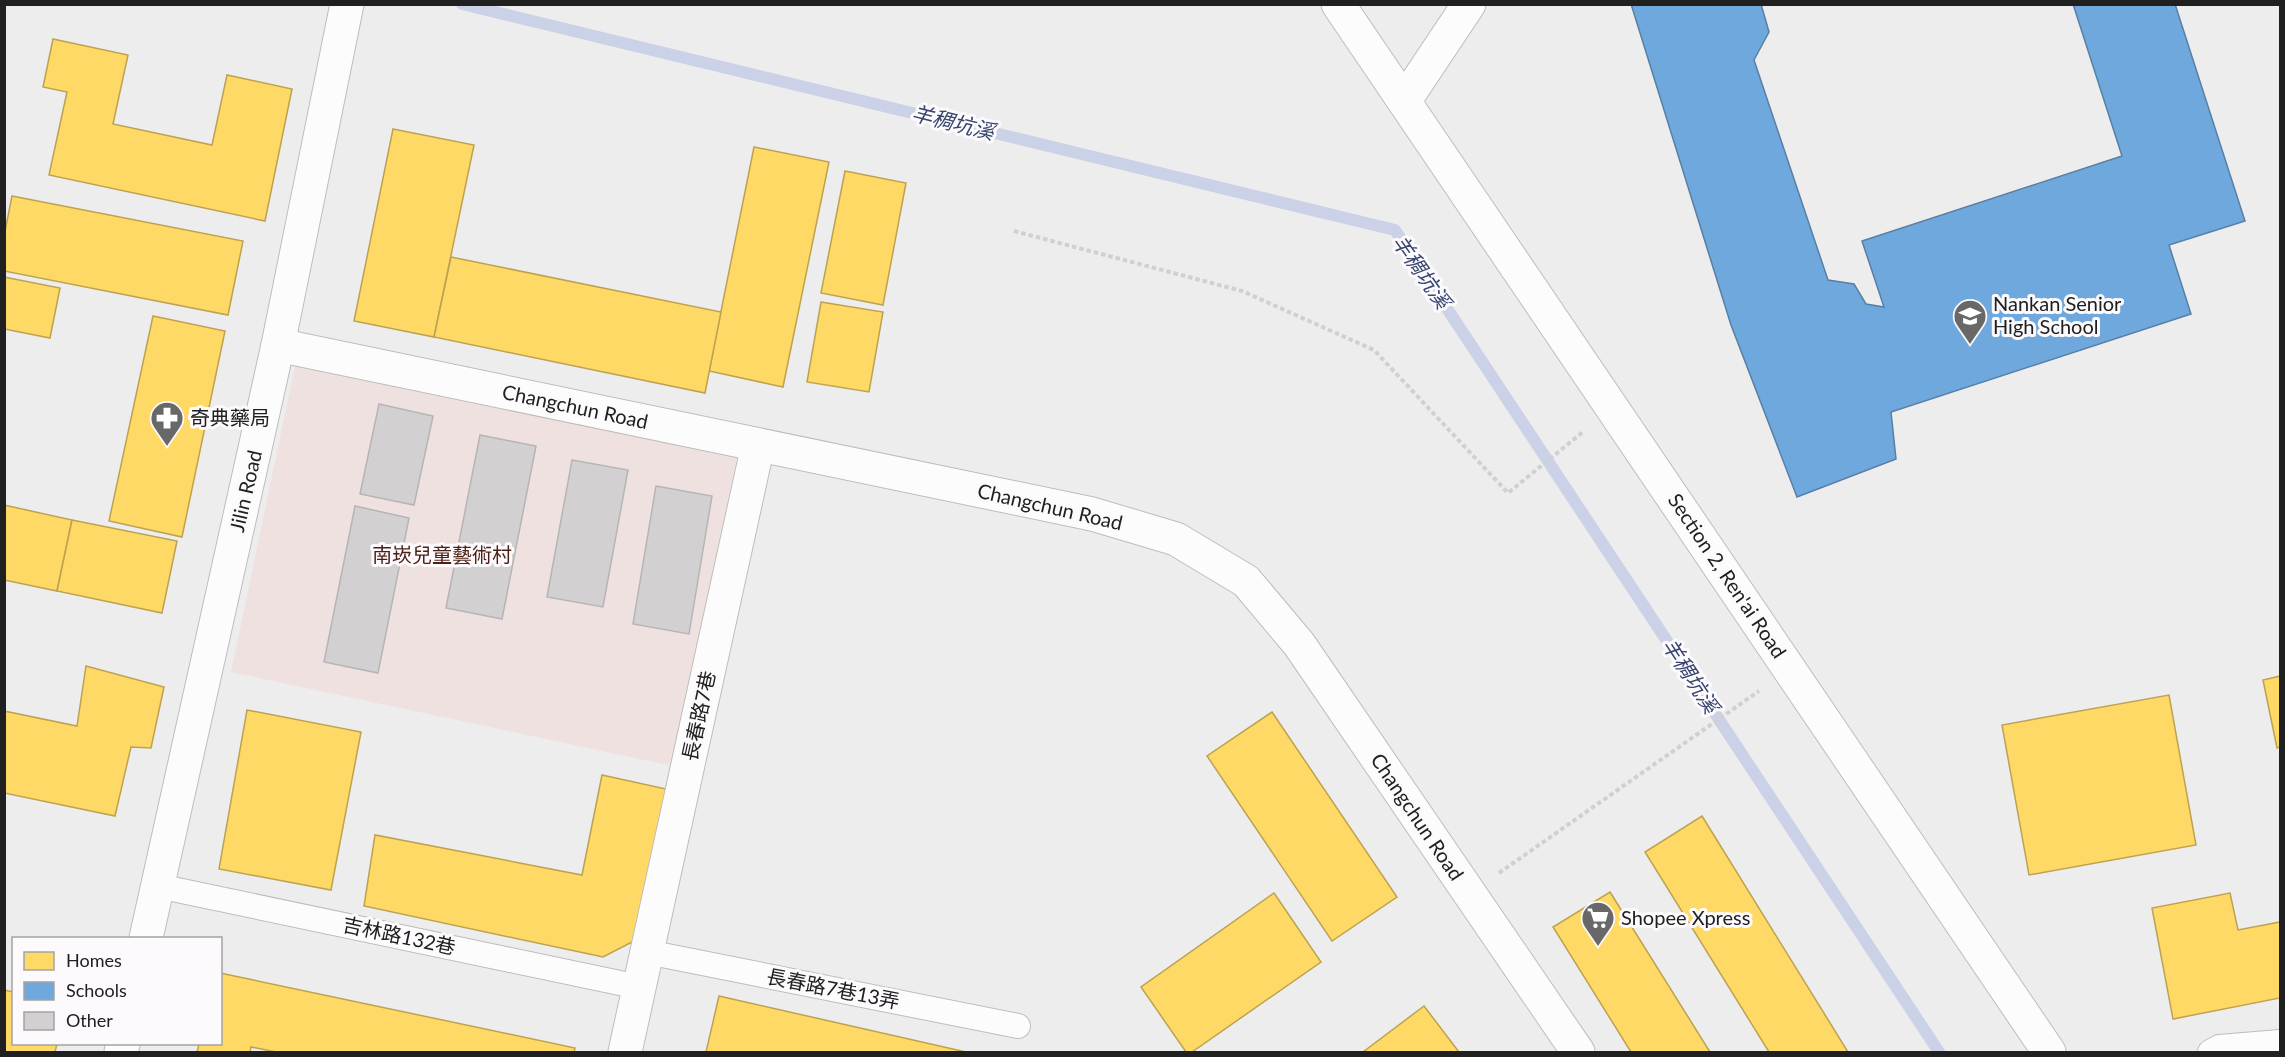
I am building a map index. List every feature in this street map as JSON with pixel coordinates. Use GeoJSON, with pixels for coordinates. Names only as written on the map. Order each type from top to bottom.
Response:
{"type":"FeatureCollection","features":[{"type":"Feature","properties":{"kind":"street","name":"Section 2, Ren'ai Road"},"geometry":{"type":"LineString","coordinates":[[1338,4],[2049,1053]]}},
{"type":"Feature","properties":{"kind":"street"},"geometry":{"type":"LineString","coordinates":[[1405,100],[1469,4]]}},
{"type":"Feature","properties":{"kind":"street","name":"Jilin Road"},"geometry":{"type":"LineString","coordinates":[[146,937],[278,345],[346,5]]}},
{"type":"Feature","properties":{"kind":"street","name":"Changchun Road"},"geometry":{"type":"LineString","coordinates":[[278,345],[1092,514],[1176,539],[1246,581],[1299,645],[1578,1053]]}},
{"type":"Feature","properties":{"kind":"street","name":"長春路7巷"},"geometry":{"type":"LineString","coordinates":[[625,1053],[759,445]]}},
{"type":"Feature","properties":{"kind":"lane","name":"吉林路132巷"},"geometry":{"type":"LineString","coordinates":[[158,886],[639,987]]}},
{"type":"Feature","properties":{"kind":"lane","name":"長春路7巷13弄"},"geometry":{"type":"LineString","coordinates":[[647,952],[1018,1026]]}},
{"type":"Feature","properties":{"kind":"lane"},"geometry":{"type":"LineString","coordinates":[[2210,1053],[2219,1047],[2280,1042]]}},
{"type":"Feature","properties":{"kind":"path"},"geometry":{"type":"LineString","coordinates":[[1014,231],[1242,291],[1374,350],[1508,493],[1577,438]]}},
{"type":"Feature","properties":{"kind":"path"},"geometry":{"type":"LineString","coordinates":[[1469,894],[1740,704]]}},
{"type":"Feature","properties":{"kind":"green space","name":"南崁兒童藝術村"},"geometry":{"type":"Polygon","coordinates":[[[296,361],[737,456],[673,766],[231,672],[296,361]]]}},
{"type":"Feature","properties":{"kind":"building: Homes"},"geometry":{"type":"Polygon","coordinates":[[[53,39],[128,55],[113,124],[212,145],[227,75],[292,89],[265,221],[49,175],[67,92],[43,87],[53,39]]]}},
{"type":"Feature","properties":{"kind":"building: Homes"},"geometry":{"type":"Polygon","coordinates":[[[393,129],[474,145],[434,337],[354,321],[393,129]]]}},
{"type":"Feature","properties":{"kind":"building: Homes"},"geometry":{"type":"Polygon","coordinates":[[[754,147],[829,162],[783,387],[709,371],[754,147]]]}},
{"type":"Feature","properties":{"kind":"building: Homes"},"geometry":{"type":"Polygon","coordinates":[[[845,171],[906,183],[883,305],[821,293],[845,171]]]}},
{"type":"Feature","properties":{"kind":"building: Homes"},"geometry":{"type":"Polygon","coordinates":[[[12,196],[243,241],[228,315],[4,271],[4,236],[12,196]]]}},
{"type":"Feature","properties":{"kind":"building: Homes"},"geometry":{"type":"Polygon","coordinates":[[[451,257],[721,312],[705,393],[434,337],[451,257]]]}},
{"type":"Feature","properties":{"kind":"building: Homes"},"geometry":{"type":"Polygon","coordinates":[[[4,277],[60,288],[50,338],[4,329],[4,277]]]}},
{"type":"Feature","properties":{"kind":"building: Homes"},"geometry":{"type":"Polygon","coordinates":[[[821,302],[883,312],[869,392],[807,382],[821,302]]]}},
{"type":"Feature","properties":{"kind":"building: Homes"},"geometry":{"type":"Polygon","coordinates":[[[153,316],[225,331],[182,537],[109,521],[153,316]]]}},
{"type":"Feature","properties":{"kind":"building: Homes"},"geometry":{"type":"Polygon","coordinates":[[[4,505],[72,520],[57,591],[4,580],[4,505]]]}},
{"type":"Feature","properties":{"kind":"building: Homes"},"geometry":{"type":"Polygon","coordinates":[[[72,520],[177,541],[162,613],[57,591],[72,520]]]}},
{"type":"Feature","properties":{"kind":"building: Homes"},"geometry":{"type":"Polygon","coordinates":[[[86,666],[164,687],[151,748],[131,747],[115,816],[4,793],[4,711],[77,726],[86,666]]]}},
{"type":"Feature","properties":{"kind":"building: Homes"},"geometry":{"type":"Polygon","coordinates":[[[2280,676],[2280,747],[2277,748],[2263,680],[2280,676]]]}},
{"type":"Feature","properties":{"kind":"building: Homes"},"geometry":{"type":"Polygon","coordinates":[[[2169,695],[2196,845],[2029,875],[2002,725],[2169,695]]]}},
{"type":"Feature","properties":{"kind":"building: Homes"},"geometry":{"type":"Polygon","coordinates":[[[247,710],[361,732],[331,890],[219,869],[247,710]]]}},
{"type":"Feature","properties":{"kind":"building: Homes"},"geometry":{"type":"Polygon","coordinates":[[[1272,712],[1397,897],[1332,941],[1207,756],[1272,712]]]}},
{"type":"Feature","properties":{"kind":"building: Homes"},"geometry":{"type":"Polygon","coordinates":[[[602,775],[666,789],[638,939],[603,957],[364,906],[375,835],[582,875],[602,775]]]}},
{"type":"Feature","properties":{"kind":"building: Homes"},"geometry":{"type":"Polygon","coordinates":[[[1702,816],[1848,1052],[1769,1052],[1645,852],[1702,816]]]}},
{"type":"Feature","properties":{"kind":"building: Homes"},"geometry":{"type":"Polygon","coordinates":[[[1610,892],[1710,1052],[1631,1052],[1553,927],[1610,892]]]}},
{"type":"Feature","properties":{"kind":"building: Homes"},"geometry":{"type":"Polygon","coordinates":[[[1274,893],[1321,962],[1192,1052],[1186,1052],[1141,987],[1274,893]]]}},
{"type":"Feature","properties":{"kind":"building: Homes"},"geometry":{"type":"Polygon","coordinates":[[[2230,893],[2238,930],[2280,922],[2280,998],[2173,1019],[2152,908],[2230,893]]]}},
{"type":"Feature","properties":{"kind":"building: Homes"},"geometry":{"type":"Polygon","coordinates":[[[222,973],[575,1048],[574,1052],[276,1052],[251,1047],[250,1052],[197,1052],[199,1045],[222,1045],[222,973]]]}},
{"type":"Feature","properties":{"kind":"building: Homes"},"geometry":{"type":"Polygon","coordinates":[[[4,990],[12,992],[12,1045],[57,1045],[55,1052],[4,1052],[4,990]]]}},
{"type":"Feature","properties":{"kind":"building: Homes"},"geometry":{"type":"Polygon","coordinates":[[[719,996],[966,1052],[706,1052],[719,996]]]}},
{"type":"Feature","properties":{"kind":"building: Homes"},"geometry":{"type":"Polygon","coordinates":[[[1424,1006],[1459,1052],[1363,1052],[1424,1006]]]}},
{"type":"Feature","properties":{"kind":"building: Schools"},"geometry":{"type":"Polygon","coordinates":[[[1631,4],[1761,4],[1769,32],[1754,60],[1828,280],[1854,284],[1866,304],[1884,307],[1862,241],[2122,156],[2073,4],[2175,4],[2245,221],[2169,245],[2191,314],[1891,412],[1896,459],[1797,497],[1731,325],[1631,4]]]}},
{"type":"Feature","properties":{"kind":"building: Other"},"geometry":{"type":"Polygon","coordinates":[[[379,404],[433,416],[414,505],[360,494],[379,404]]]}},
{"type":"Feature","properties":{"kind":"building: Other"},"geometry":{"type":"Polygon","coordinates":[[[480,435],[536,446],[502,619],[446,608],[480,435]]]}},
{"type":"Feature","properties":{"kind":"building: Other"},"geometry":{"type":"Polygon","coordinates":[[[572,460],[628,470],[603,607],[547,597],[572,460]]]}},
{"type":"Feature","properties":{"kind":"building: Other"},"geometry":{"type":"Polygon","coordinates":[[[656,486],[712,496],[689,634],[633,624],[656,486]]]}},
{"type":"Feature","properties":{"kind":"building: Other"},"geometry":{"type":"Polygon","coordinates":[[[355,506],[409,518],[378,673],[324,662],[355,506]]]}},
{"type":"Feature","properties":{"kind":"waterway","name":"羊稠坑溪"},"geometry":{"type":"LineString","coordinates":[[462,4],[1395,230],[1939,1052]]}},
{"type":"Feature","properties":{"kind":"place","name":"Nankan Senior High School"},"geometry":{"type":"Point","coordinates":[1970,345]}},
{"type":"Feature","properties":{"kind":"place","name":"奇典藥局"},"geometry":{"type":"Point","coordinates":[167,447]}},
{"type":"Feature","properties":{"kind":"place","name":"Shopee Xpress"},"geometry":{"type":"Point","coordinates":[1598,947]}}]}
